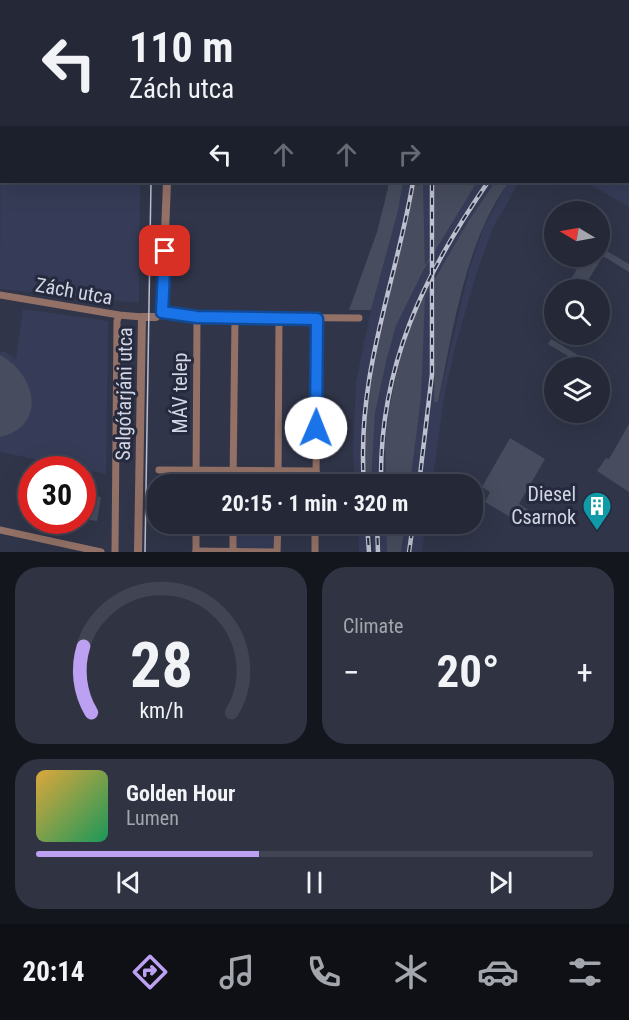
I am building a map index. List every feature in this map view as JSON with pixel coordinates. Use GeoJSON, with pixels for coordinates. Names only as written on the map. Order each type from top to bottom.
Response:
{"type":"FeatureCollection","features":[{"type":"Feature","properties":{"kind":"street","name":"Salgótarjáni utca"},"geometry":{"type":"LineString","coordinates":[[138,552],[142,317],[156,317],[162,312],[167,183]]}},
{"type":"Feature","properties":{"kind":"street","name":"Zách utca"},"geometry":{"type":"LineString","coordinates":[[0,295],[142,317]]}},
{"type":"Feature","properties":{"kind":"street"},"geometry":{"type":"LineString","coordinates":[[162,312],[197,317],[359,318]]}},
{"type":"Feature","properties":{"kind":"street","name":"Salgótarjáni utca"},"geometry":{"type":"LineString","coordinates":[[115,552],[117,321],[119,315]]}},
{"type":"Feature","properties":{"kind":"street","name":"MÁV telep"},"geometry":{"type":"LineString","coordinates":[[196,474],[197,317]]}},
{"type":"Feature","properties":{"kind":"street"},"geometry":{"type":"LineString","coordinates":[[234,474],[235,318]]}},
{"type":"Feature","properties":{"kind":"street"},"geometry":{"type":"LineString","coordinates":[[278,471],[279,318]]}},
{"type":"Feature","properties":{"kind":"street"},"geometry":{"type":"LineString","coordinates":[[159,470],[316,471],[317,319]]}},
{"type":"Feature","properties":{"kind":"street"},"geometry":{"type":"LineString","coordinates":[[0,530],[101,552]]}},
{"type":"Feature","properties":{"kind":"street"},"geometry":{"type":"LineString","coordinates":[[196,534],[196,552],[277,552],[278,534]]}},
{"type":"Feature","properties":{"kind":"street"},"geometry":{"type":"LineString","coordinates":[[233,534],[233,552]]}},
{"type":"Feature","properties":{"kind":"street"},"geometry":{"type":"LineString","coordinates":[[315,534],[315,552]]}},
{"type":"Feature","properties":{"kind":"shaded area"},"geometry":{"type":"Polygon","coordinates":[[[0,183],[140,183],[139,303],[0,289],[0,183]]]}},
{"type":"Feature","properties":{"kind":"shaded area"},"geometry":{"type":"Polygon","coordinates":[[[388,183],[403,183],[398,211],[371,310],[349,310],[377,232],[388,183]]]}},
{"type":"Feature","properties":{"kind":"shaded area"},"geometry":{"type":"Polygon","coordinates":[[[403,183],[415,183],[410,214],[371,384],[364,444],[366,474],[354,474],[353,448],[356,382],[371,310],[398,211],[403,183]]]}},
{"type":"Feature","properties":{"kind":"shaded area"},"geometry":{"type":"Polygon","coordinates":[[[415,183],[423,183],[425,265],[435,249],[434,183],[476,183],[423,271],[396,326],[375,413],[372,474],[366,474],[364,443],[366,410],[377,344],[415,183]]]}},
{"type":"Feature","properties":{"kind":"shaded area"},"geometry":{"type":"Polygon","coordinates":[[[423,183],[434,183],[435,249],[431,258],[476,183],[494,183],[434,280],[434,401],[438,402],[469,270],[484,227],[507,184],[518,183],[493,228],[477,272],[455,347],[444,398],[433,474],[411,474],[421,398],[424,297],[412,318],[393,384],[385,445],[386,474],[372,474],[375,413],[396,326],[425,267],[423,183]]]}},
{"type":"Feature","properties":{"kind":"shaded area"},"geometry":{"type":"Polygon","coordinates":[[[494,183],[508,183],[481,231],[471,259],[455,317],[438,402],[434,402],[435,281],[425,297],[421,398],[411,474],[386,474],[385,445],[388,415],[399,360],[412,318],[468,222],[494,183]]]}},
{"type":"Feature","properties":{"kind":"shaded area"},"geometry":{"type":"Polygon","coordinates":[[[588,183],[629,183],[629,207],[588,183]]]}},
{"type":"Feature","properties":{"kind":"shaded area"},"geometry":{"type":"Polygon","coordinates":[[[610,253],[629,264],[629,272],[610,260],[610,253]]]}},
{"type":"Feature","properties":{"kind":"shaded area"},"geometry":{"type":"Polygon","coordinates":[[[578,267],[596,267],[589,279],[571,279],[578,267]]]}},
{"type":"Feature","properties":{"kind":"shaded area"},"geometry":{"type":"Polygon","coordinates":[[[23,309],[108,321],[106,474],[96,472],[96,456],[19,456],[0,452],[0,351],[16,359],[23,309]]]}},
{"type":"Feature","properties":{"kind":"shaded area"},"geometry":{"type":"Polygon","coordinates":[[[550,345],[561,345],[581,357],[569,357],[550,345]]]}},
{"type":"Feature","properties":{"kind":"shaded area"},"geometry":{"type":"Polygon","coordinates":[[[0,355],[22,374],[32,399],[31,411],[25,422],[15,431],[0,437],[0,355]]]}},
{"type":"Feature","properties":{"kind":"shaded area"},"geometry":{"type":"Polygon","coordinates":[[[629,424],[629,492],[597,471],[606,458],[609,459],[629,424]]]}},
{"type":"Feature","properties":{"kind":"shaded area"},"geometry":{"type":"Polygon","coordinates":[[[510,438],[545,459],[519,504],[530,511],[510,517],[485,502],[490,492],[483,485],[510,438]]]}},
{"type":"Feature","properties":{"kind":"shaded area"},"geometry":{"type":"Polygon","coordinates":[[[236,472],[276,473],[276,474],[236,474],[236,472]]]}},
{"type":"Feature","properties":{"kind":"shaded area"},"geometry":{"type":"Polygon","coordinates":[[[96,496],[101,497],[96,521],[96,496]]]}},
{"type":"Feature","properties":{"kind":"shaded area"},"geometry":{"type":"Polygon","coordinates":[[[235,534],[276,534],[276,549],[235,549],[235,534]]]}},
{"type":"Feature","properties":{"kind":"shaded area"},"geometry":{"type":"Polygon","coordinates":[[[358,534],[370,534],[371,552],[359,552],[358,534]]]}},
{"type":"Feature","properties":{"kind":"shaded area"},"geometry":{"type":"Polygon","coordinates":[[[372,534],[386,534],[387,552],[373,552],[372,534]]]}},
{"type":"Feature","properties":{"kind":"shaded area"},"geometry":{"type":"Polygon","coordinates":[[[386,534],[404,534],[401,552],[387,552],[386,534]]]}},
{"type":"Feature","properties":{"kind":"shaded area"},"geometry":{"type":"Polygon","coordinates":[[[404,534],[425,534],[422,552],[401,552],[404,534]]]}},
{"type":"Feature","properties":{"kind":"tram line"},"geometry":{"type":"LineString","coordinates":[[145,552],[151,183]]}},
{"type":"Feature","properties":{"kind":"railway"},"geometry":{"type":"LineString","coordinates":[[364,474],[363,443],[371,367],[413,183]]}},
{"type":"Feature","properties":{"kind":"railway"},"geometry":{"type":"LineString","coordinates":[[420,474],[432,374],[432,183]]}},
{"type":"Feature","properties":{"kind":"railway"},"geometry":{"type":"LineString","coordinates":[[381,474],[382,441],[388,401],[409,324],[444,252],[487,183]]}},
{"type":"Feature","properties":{"kind":"railway"},"geometry":{"type":"LineString","coordinates":[[368,534],[369,552]]}},
{"type":"Feature","properties":{"kind":"railway"},"geometry":{"type":"LineString","coordinates":[[377,534],[378,552]]}},
{"type":"Feature","properties":{"kind":"railway"},"geometry":{"type":"LineString","coordinates":[[409,552],[412,534]]}},
{"type":"Feature","properties":{"kind":"place","name":"Diesel Csarnok"},"geometry":{"type":"Point","coordinates":[597,532]}},
{"type":"Feature","properties":{"kind":"route"},"geometry":{"type":"LineString","coordinates":[[165,251],[162,312],[166,314],[197,317],[317,319],[316,428]]}}]}
